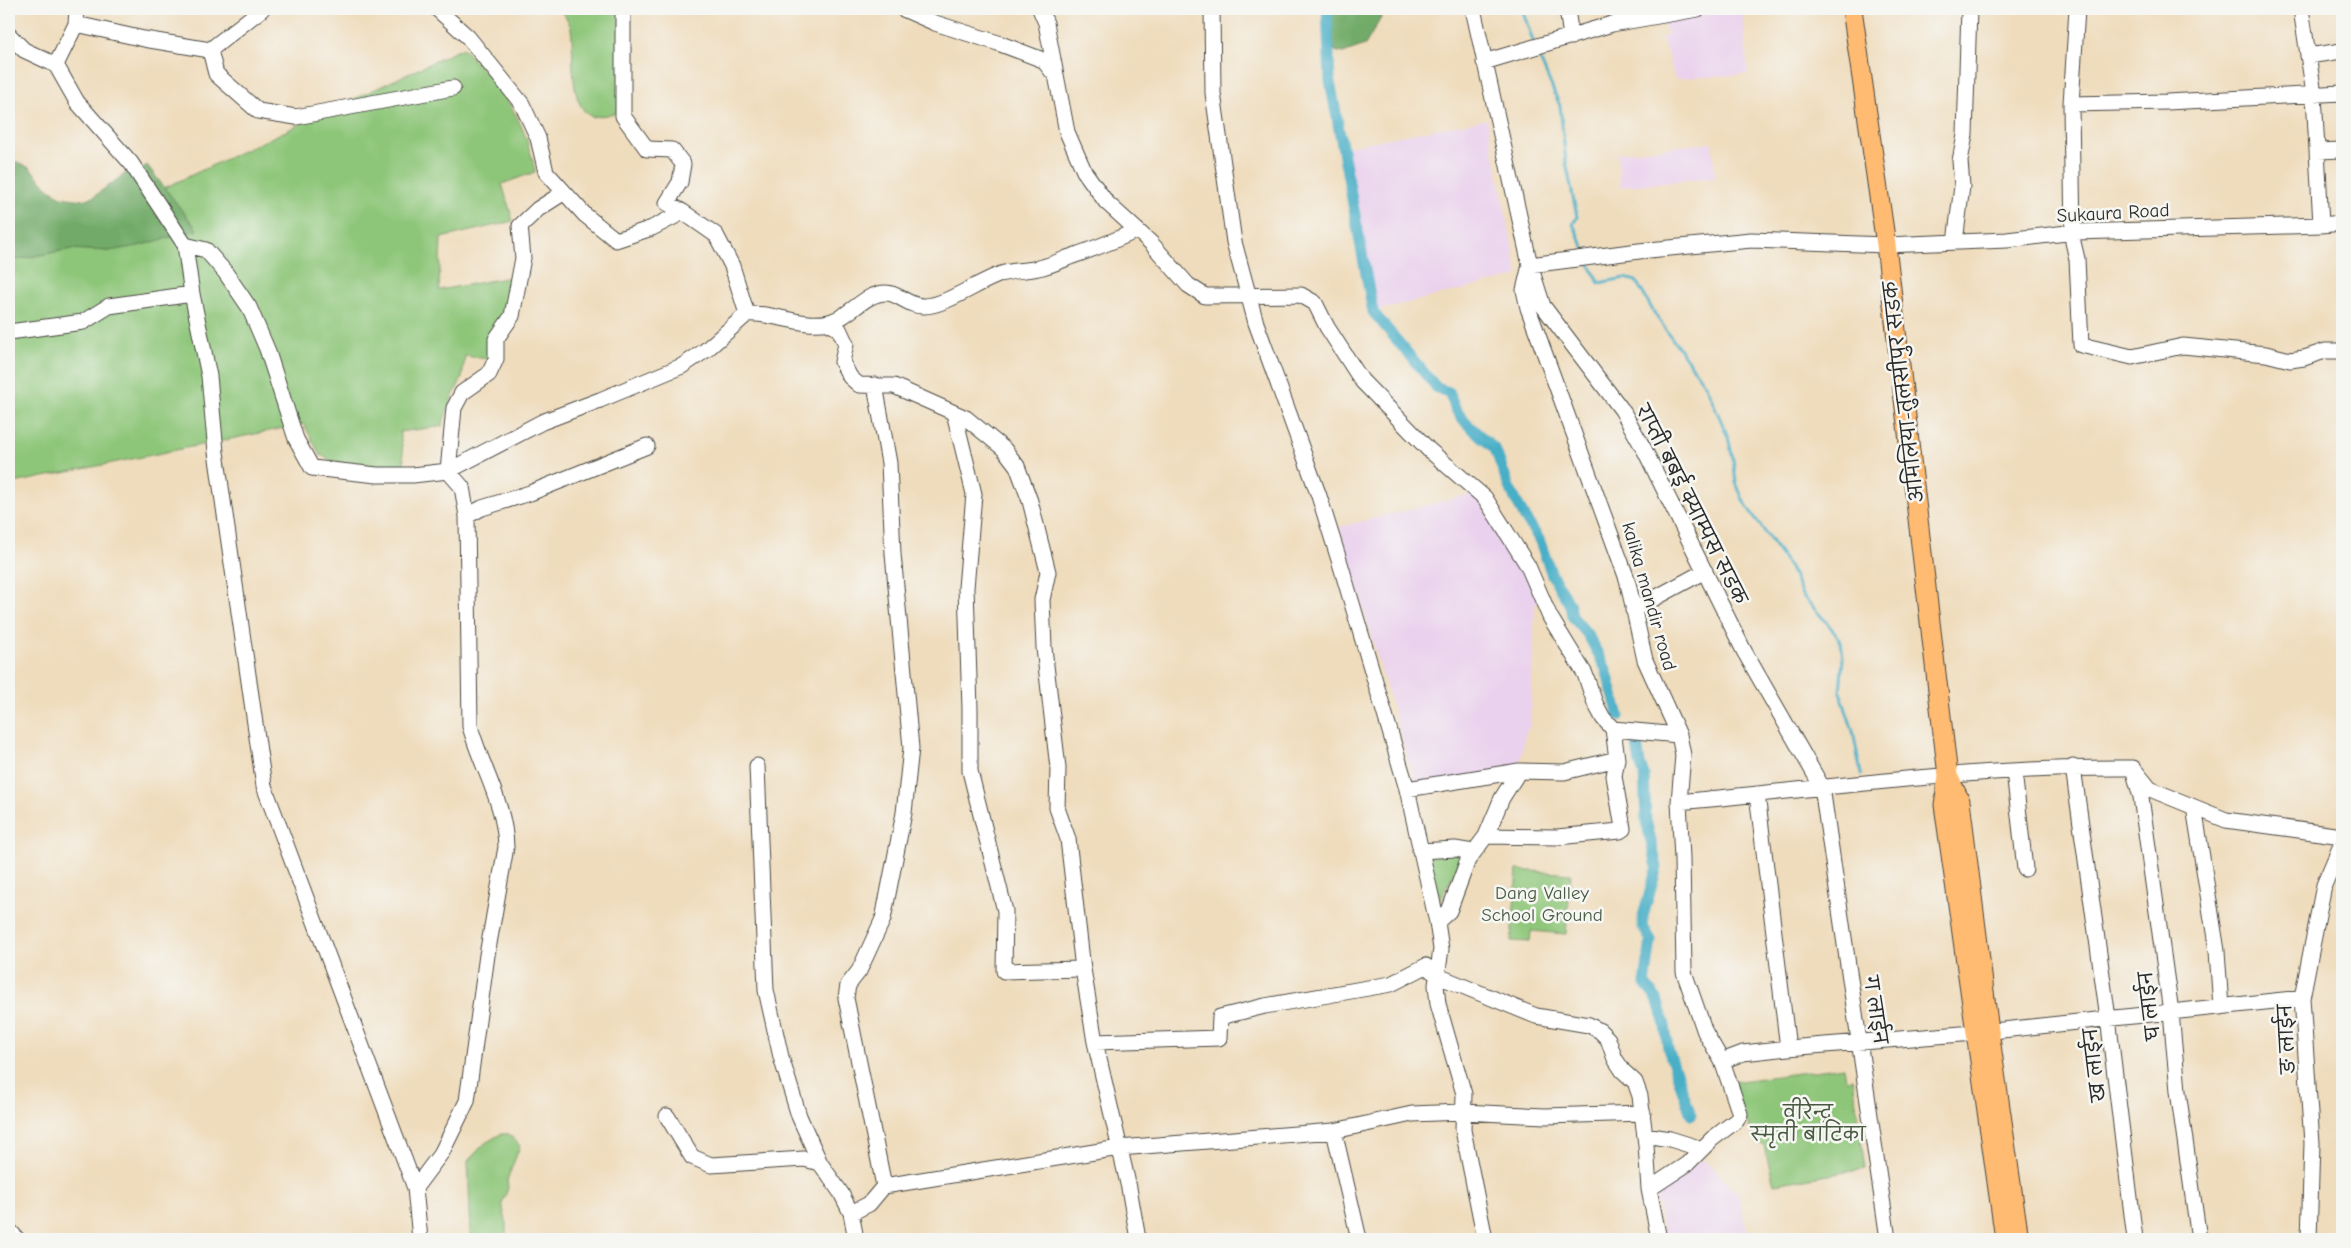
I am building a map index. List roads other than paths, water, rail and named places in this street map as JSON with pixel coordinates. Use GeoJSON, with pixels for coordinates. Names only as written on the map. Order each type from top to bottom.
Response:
{"type":"FeatureCollection","features":[{"type":"Feature","properties":{"kind":"main road","name":"अमिलिया-तुलसीपुर सडक"},"geometry":{"type":"LineString","coordinates":[[1852,9],[1886,244],[1948,776],[1960,802],[1982,1032]]}},
{"type":"Feature","properties":{"kind":"main road"},"geometry":{"type":"LineString","coordinates":[[1982,1032],[2005,1239]]}},
{"type":"Feature","properties":{"kind":"main road"},"geometry":{"type":"LineString","coordinates":[[1982,1032],[2019,1239]]}},
{"type":"Feature","properties":{"kind":"street"},"geometry":{"type":"LineString","coordinates":[[56,65],[76,24],[77,9]]}},
{"type":"Feature","properties":{"kind":"street"},"geometry":{"type":"LineString","coordinates":[[76,24],[144,39],[210,50],[262,9]]}},
{"type":"Feature","properties":{"kind":"street"},"geometry":{"type":"LineString","coordinates":[[437,9],[468,37],[522,104],[538,138],[546,172],[563,193],[585,215],[616,240],[652,228],[682,212]]}},
{"type":"Feature","properties":{"kind":"street"},"geometry":{"type":"LineString","coordinates":[[623,9],[622,116],[647,149],[672,150],[683,164],[680,182],[667,203],[716,235],[732,266],[747,314]]}},
{"type":"Feature","properties":{"kind":"street"},"geometry":{"type":"LineString","coordinates":[[903,9],[935,23],[1043,60],[1057,78]]}},
{"type":"Feature","properties":{"kind":"street"},"geometry":{"type":"LineString","coordinates":[[1040,9],[1046,23],[1068,132],[1084,171],[1106,202],[1137,230],[1188,285],[1205,296],[1235,294],[1247,296],[1301,295],[1315,303],[1327,327],[1362,381],[1429,450],[1486,498],[1528,566],[1550,617],[1585,674],[1595,703],[1603,718],[1613,729],[1617,759],[1614,776],[1623,828],[1620,831],[1557,837],[1486,836]]}},
{"type":"Feature","properties":{"kind":"street"},"geometry":{"type":"LineString","coordinates":[[1212,9],[1213,93],[1234,242],[1247,296],[1319,496],[1407,789],[1437,922],[1441,949],[1436,985],[1438,1004],[1464,1094],[1463,1130],[1485,1239]]}},
{"type":"Feature","properties":{"kind":"street","name":"राप्ती बबई क्याम्पस सडक"},"geometry":{"type":"LineString","coordinates":[[1473,9],[1530,265],[1543,306],[1622,410],[1645,451],[1744,651],[1822,787]]}},
{"type":"Feature","properties":{"kind":"street"},"geometry":{"type":"LineString","coordinates":[[1567,9],[1572,37]]}},
{"type":"Feature","properties":{"kind":"street"},"geometry":{"type":"LineString","coordinates":[[1484,62],[1612,24],[1698,9]]}},
{"type":"Feature","properties":{"kind":"street"},"geometry":{"type":"LineString","coordinates":[[1955,242],[1962,186],[1960,161],[1965,135],[1969,9]]}},
{"type":"Feature","properties":{"kind":"street"},"geometry":{"type":"LineString","coordinates":[[2077,9],[2071,104],[2075,232],[2073,242],[2077,259],[2081,345],[2132,357],[2183,346],[2266,354],[2290,360],[2304,358],[2325,351],[2342,351]]}},
{"type":"Feature","properties":{"kind":"street"},"geometry":{"type":"LineString","coordinates":[[2301,9],[2314,94],[2322,225]]}},
{"type":"Feature","properties":{"kind":"street"},"geometry":{"type":"LineString","coordinates":[[9,35],[24,50]]}},
{"type":"Feature","properties":{"kind":"street"},"geometry":{"type":"LineString","coordinates":[[9,47],[24,50],[56,65],[76,102],[131,163],[185,245],[192,294],[209,376],[216,452],[264,786],[415,1188],[420,1239]]}},
{"type":"Feature","properties":{"kind":"street"},"geometry":{"type":"LineString","coordinates":[[210,50],[216,74],[258,111],[296,117],[453,88]]}},
{"type":"Feature","properties":{"kind":"street"},"geometry":{"type":"LineString","coordinates":[[2308,56],[2342,51]]}},
{"type":"Feature","properties":{"kind":"street"},"geometry":{"type":"LineString","coordinates":[[2071,104],[2167,102],[2342,93]]}},
{"type":"Feature","properties":{"kind":"street"},"geometry":{"type":"LineString","coordinates":[[2318,151],[2342,150]]}},
{"type":"Feature","properties":{"kind":"street"},"geometry":{"type":"LineString","coordinates":[[415,1188],[442,1152],[467,1101],[487,955],[506,847],[506,830],[501,809],[474,743],[470,726],[467,516],[462,487],[448,471],[454,408],[462,393],[489,374],[496,359],[496,339],[512,316],[522,258],[520,226],[538,209],[563,193]]}},
{"type":"Feature","properties":{"kind":"street","name":"Sukaura Road"},"geometry":{"type":"LineString","coordinates":[[1530,265],[1639,251],[1751,240],[1886,244],[1955,242],[2007,240],[2075,232],[2322,225],[2342,222]]}},
{"type":"Feature","properties":{"kind":"street"},"geometry":{"type":"LineString","coordinates":[[185,245],[206,250],[248,307],[267,349],[296,439],[312,468],[377,475],[413,475],[448,471],[542,422],[682,366],[706,350],[747,314],[766,315],[801,322],[828,322],[842,318],[852,308],[885,293],[909,304],[925,306],[947,300],[977,283],[1003,273],[1039,268],[1104,246],[1137,230]]}},
{"type":"Feature","properties":{"kind":"street","name":"kalika mandir road"},"geometry":{"type":"LineString","coordinates":[[1530,265],[1524,290],[1528,308],[1627,579],[1645,660],[1679,735],[1682,755],[1679,802],[1684,972],[1705,1032],[1722,1061],[1740,1114],[1737,1120],[1702,1149]]}},
{"type":"Feature","properties":{"kind":"street"},"geometry":{"type":"LineString","coordinates":[[9,332],[83,322],[109,306],[192,294]]}},
{"type":"Feature","properties":{"kind":"street"},"geometry":{"type":"LineString","coordinates":[[828,322],[839,329],[846,344],[842,362],[850,377],[859,385],[894,386],[966,418],[1004,448],[1017,466],[1039,529],[1048,572],[1042,600],[1044,648],[1058,768],[1058,808],[1068,839],[1083,969],[1095,1042],[1138,1239]]}},
{"type":"Feature","properties":{"kind":"street"},"geometry":{"type":"LineString","coordinates":[[876,385],[889,463],[894,554],[911,748],[904,813],[883,919],[859,970],[848,985],[846,998],[884,1186]]}},
{"type":"Feature","properties":{"kind":"street"},"geometry":{"type":"LineString","coordinates":[[954,413],[974,494],[966,588],[970,771],[1005,911],[1004,971],[1083,969]]}},
{"type":"Feature","properties":{"kind":"street"},"geometry":{"type":"LineString","coordinates":[[467,516],[482,508],[530,493],[647,446]]}},
{"type":"Feature","properties":{"kind":"street"},"geometry":{"type":"LineString","coordinates":[[1633,610],[1705,571]]}},
{"type":"Feature","properties":{"kind":"street"},"geometry":{"type":"LineString","coordinates":[[1613,729],[1679,735]]}},
{"type":"Feature","properties":{"kind":"street"},"geometry":{"type":"LineString","coordinates":[[1407,789],[1518,771],[1564,772],[1617,759]]}},
{"type":"Feature","properties":{"kind":"street"},"geometry":{"type":"LineString","coordinates":[[757,766],[766,990],[781,1057],[796,1107],[820,1163],[841,1193],[851,1213],[856,1239]]}},
{"type":"Feature","properties":{"kind":"street"},"geometry":{"type":"LineString","coordinates":[[1679,802],[1822,787],[2014,771],[2073,767],[2133,768],[2150,789],[2226,820],[2342,836]]}},
{"type":"Feature","properties":{"kind":"street","name":"ख लाईन"},"geometry":{"type":"LineString","coordinates":[[2073,767],[2108,1018],[2135,1239]]}},
{"type":"Feature","properties":{"kind":"street","name":"घ लाईन"},"geometry":{"type":"LineString","coordinates":[[2133,768],[2141,797],[2171,1012],[2178,1091],[2199,1239]]}},
{"type":"Feature","properties":{"kind":"street"},"geometry":{"type":"LineString","coordinates":[[1437,922],[1449,910],[1468,860],[1486,836],[1502,798],[1518,771]]}},
{"type":"Feature","properties":{"kind":"street"},"geometry":{"type":"LineString","coordinates":[[2014,771],[2026,869]]}},
{"type":"Feature","properties":{"kind":"street","name":"ग लाईन"},"geometry":{"type":"LineString","coordinates":[[1822,787],[1888,1239]]}},
{"type":"Feature","properties":{"kind":"street"},"geometry":{"type":"LineString","coordinates":[[1757,794],[1788,1048]]}},
{"type":"Feature","properties":{"kind":"street"},"geometry":{"type":"LineString","coordinates":[[2194,807],[2218,951],[2221,1007]]}},
{"type":"Feature","properties":{"kind":"street","name":"ङ लाईन"},"geometry":{"type":"LineString","coordinates":[[2309,1239],[2312,1143],[2302,998],[2324,885],[2342,843]]}},
{"type":"Feature","properties":{"kind":"street"},"geometry":{"type":"LineString","coordinates":[[1420,851],[1455,849],[1474,852]]}},
{"type":"Feature","properties":{"kind":"street"},"geometry":{"type":"LineString","coordinates":[[1095,1042],[1219,1038],[1220,1017],[1265,1006],[1391,984],[1426,966],[1438,976],[1536,1016],[1588,1025],[1600,1031],[1608,1039],[1615,1059],[1623,1071],[1635,1082],[1643,1113],[1648,1189],[1659,1239]]}},
{"type":"Feature","properties":{"kind":"street"},"geometry":{"type":"LineString","coordinates":[[1722,1061],[1743,1053],[1788,1048],[1982,1032],[2302,998]]}},
{"type":"Feature","properties":{"kind":"street"},"geometry":{"type":"LineString","coordinates":[[851,1213],[869,1204],[884,1186],[1119,1148],[1334,1131],[1412,1114],[1462,1112],[1545,1116],[1643,1113]]}},
{"type":"Feature","properties":{"kind":"street"},"geometry":{"type":"LineString","coordinates":[[668,1116],[692,1158],[711,1165],[804,1159],[820,1163]]}},
{"type":"Feature","properties":{"kind":"street"},"geometry":{"type":"LineString","coordinates":[[1334,1131],[1359,1239]]}},
{"type":"Feature","properties":{"kind":"street"},"geometry":{"type":"LineString","coordinates":[[1645,1135],[1670,1139],[1702,1149],[1688,1164],[1648,1189]]}},
{"type":"Feature","properties":{"kind":"street"},"geometry":{"type":"LineString","coordinates":[[9,1230],[17,1239]]}},
{"type":"Feature","properties":{"kind":"waterway"},"geometry":{"type":"LineString","coordinates":[[1327,9],[1330,81],[1373,312],[1437,388],[1449,392],[1456,410],[1466,423],[1495,449],[1509,487],[1525,518],[1539,539],[1552,575],[1570,605],[1572,616],[1588,635],[1606,669],[1619,716]]}},
{"type":"Feature","properties":{"kind":"waterway"},"geometry":{"type":"LineString","coordinates":[[1522,9],[1533,41]]}},
{"type":"Feature","properties":{"kind":"waterway"},"geometry":{"type":"LineString","coordinates":[[1537,52],[1560,106],[1566,162],[1577,217],[1573,224],[1584,248]]}},
{"type":"Feature","properties":{"kind":"waterway"},"geometry":{"type":"LineString","coordinates":[[1589,263],[1599,283],[1625,278],[1636,281],[1656,316],[1706,386],[1728,437],[1736,483],[1744,502],[1790,568],[1802,595],[1829,625],[1841,642],[1843,658],[1840,692],[1853,731],[1861,774]]}},
{"type":"Feature","properties":{"kind":"waterway"},"geometry":{"type":"LineString","coordinates":[[1637,744],[1640,764],[1644,774],[1646,820],[1657,867],[1643,916],[1643,927],[1651,940],[1645,984],[1657,999],[1665,1025],[1668,1049],[1691,1115]]}},
{"type":"Feature","properties":{"kind":"park label","name":"Dang Valley School Ground"},"geometry":{"type":"Point","coordinates":[1542,903]}},
{"type":"Feature","properties":{"kind":"park label","name":"वीरेन्द्र स्मृती बाटिका"},"geometry":{"type":"Point","coordinates":[1808,1123]}}]}
